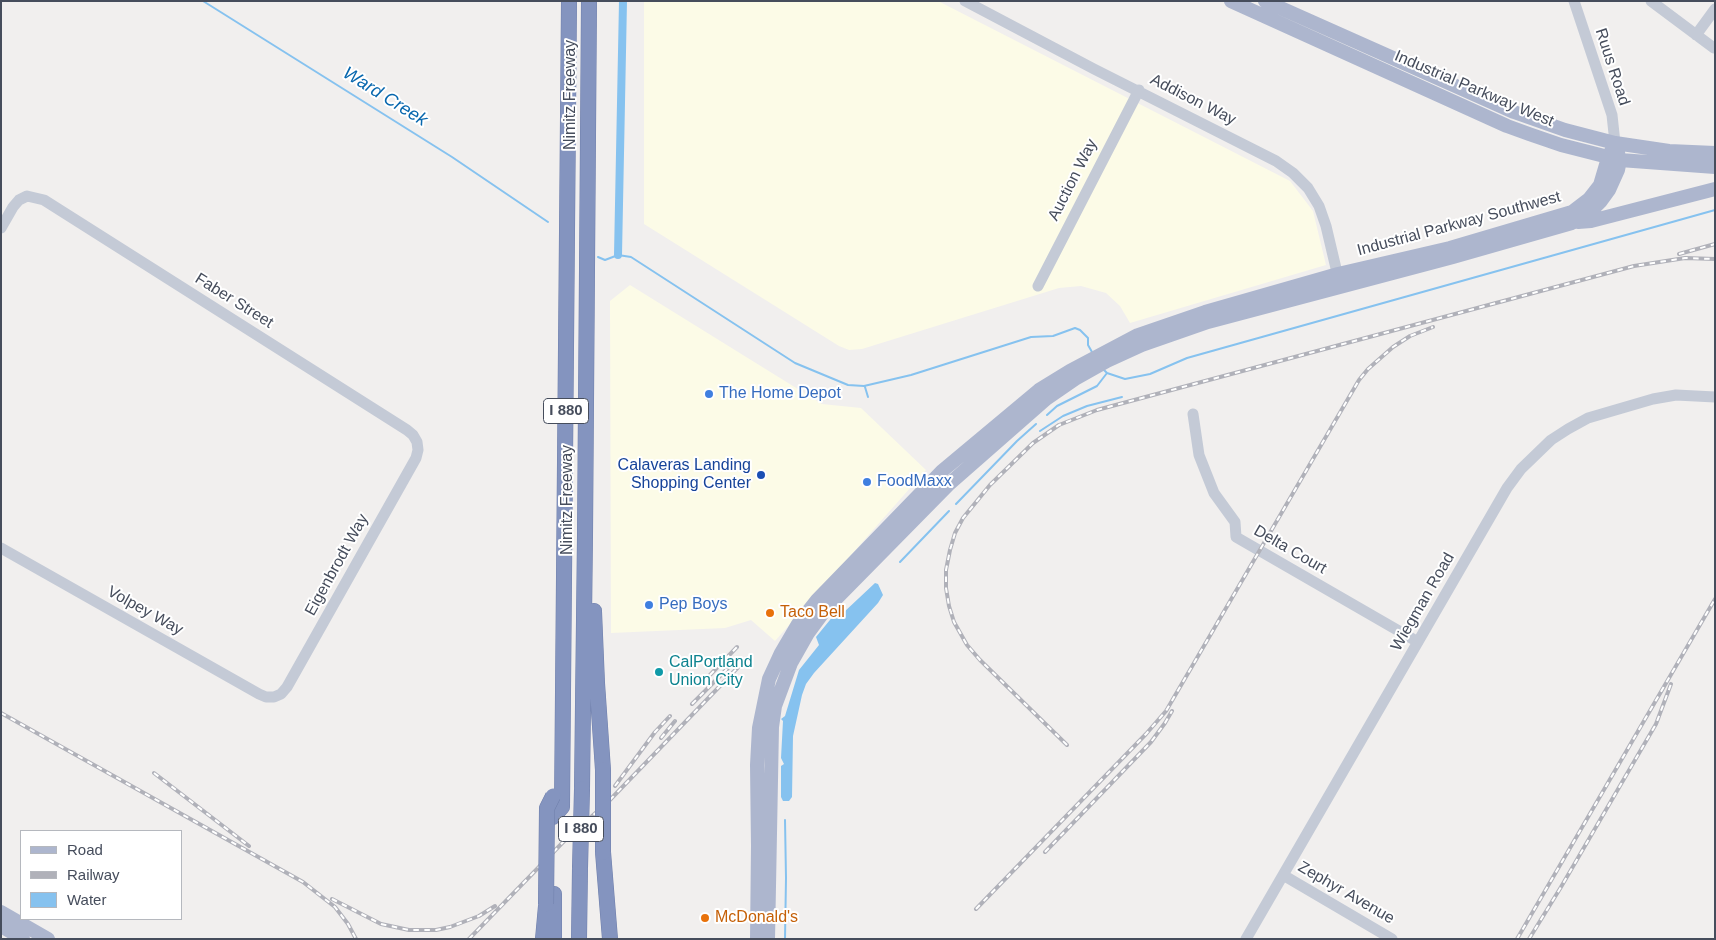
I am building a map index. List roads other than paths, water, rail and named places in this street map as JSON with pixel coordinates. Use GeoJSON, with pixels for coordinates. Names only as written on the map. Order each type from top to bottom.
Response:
{"type":"FeatureCollection","features":[{"type":"Feature","properties":{"kind":"highway","name":"Nimitz Freeway"},"geometry":{"type":"LineString","coordinates":[[554,939],[550,899],[554,817],[560,1]]}},
{"type":"Feature","properties":{"kind":"highway","name":"I 880"},"geometry":{"type":"LineString","coordinates":[[554,817],[562,807],[569,1]]}},
{"type":"Feature","properties":{"kind":"highway","name":"I 880"},"geometry":{"type":"LineString","coordinates":[[579,1],[574,743],[583,756]]}},
{"type":"Feature","properties":{"kind":"highway","name":"Nimitz Freeway"},"geometry":{"type":"LineString","coordinates":[[579,939],[583,756],[588,1]]}},
{"type":"Feature","properties":{"kind":"highway"},"geometry":{"type":"LineString","coordinates":[[585,535],[594,552],[597,683],[603,770],[601,939]]}},
{"type":"Feature","properties":{"kind":"highway"},"geometry":{"type":"LineString","coordinates":[[542,939],[550,899],[547,808],[553,796]]}},
{"type":"Feature","properties":{"kind":"highway"},"geometry":{"type":"LineString","coordinates":[[603,852],[610,939]]}},
{"type":"Feature","properties":{"kind":"main road","name":"Industrial Parkway West"},"geometry":{"type":"LineString","coordinates":[[1230,1],[1507,126],[1561,145],[1614,159],[1715,167]]}},
{"type":"Feature","properties":{"kind":"main road","name":"Industrial Parkway West"},"geometry":{"type":"LineString","coordinates":[[1265,1],[1514,112],[1565,130],[1615,143],[1669,151],[1715,153]]}},
{"type":"Feature","properties":{"kind":"main road","name":"Industrial Parkway Southwest"},"geometry":{"type":"LineString","coordinates":[[768,939],[764,804],[757,765],[763,706],[769,678],[798,624],[817,600],[942,471],[1039,390],[1140,340],[1205,312],[1572,223],[1588,214],[1601,202],[1609,190],[1618,170],[1614,159],[1615,143]]}},
{"type":"Feature","properties":{"kind":"main road","name":"Industrial Parkway Southwest"},"geometry":{"type":"LineString","coordinates":[[1339,280],[1572,212],[1589,199],[1600,185],[1614,159]]}},
{"type":"Feature","properties":{"kind":"main road"},"geometry":{"type":"LineString","coordinates":[[1572,223],[1591,221],[1715,189]]}},
{"type":"Feature","properties":{"kind":"main road","name":"Industrial Parkway Southwest"},"geometry":{"type":"LineString","coordinates":[[757,939],[764,804],[775,706],[797,649],[825,610],[948,485],[1072,375]]}},
{"type":"Feature","properties":{"kind":"main road"},"geometry":{"type":"LineString","coordinates":[[942,471],[948,485]]}},
{"type":"Feature","properties":{"kind":"main road"},"geometry":{"type":"LineString","coordinates":[[1,912],[48,939]]}},
{"type":"Feature","properties":{"kind":"main road"},"geometry":{"type":"LineString","coordinates":[[1,926],[23,939]]}},
{"type":"Feature","properties":{"kind":"street","name":"Addison Way"},"geometry":{"type":"LineString","coordinates":[[965,1],[1086,65],[1276,161],[1293,173],[1308,188],[1319,206],[1326,226],[1339,280]]}},
{"type":"Feature","properties":{"kind":"street","name":"Ruus Road"},"geometry":{"type":"LineString","coordinates":[[1574,1],[1612,115],[1615,143]]}},
{"type":"Feature","properties":{"kind":"street"},"geometry":{"type":"LineString","coordinates":[[1651,1],[1714,48]]}},
{"type":"Feature","properties":{"kind":"street"},"geometry":{"type":"LineString","coordinates":[[1696,35],[1715,9]]}},
{"type":"Feature","properties":{"kind":"street","name":"Auction Way"},"geometry":{"type":"LineString","coordinates":[[1038,286],[1138,90]]}},
{"type":"Feature","properties":{"kind":"street","name":"Faber Street"},"geometry":{"type":"LineString","coordinates":[[1,228],[13,207],[19,200],[27,196],[35,196],[52,204],[407,430],[418,442]]}},
{"type":"Feature","properties":{"kind":"street","name":"Wiegman Road"},"geometry":{"type":"LineString","coordinates":[[1246,939],[1507,488],[1520,469],[1551,440],[1568,428],[1588,418],[1653,399],[1676,395],[1715,397]]}},
{"type":"Feature","properties":{"kind":"street","name":"Delta Court"},"geometry":{"type":"LineString","coordinates":[[1193,414],[1199,455],[1214,492],[1236,522],[1236,538],[1418,642]]}},
{"type":"Feature","properties":{"kind":"street","name":"Eigenbrodt Way"},"geometry":{"type":"LineString","coordinates":[[274,698],[281,694],[286,687],[416,458],[418,442]]}},
{"type":"Feature","properties":{"kind":"street","name":"Volpey Way"},"geometry":{"type":"LineString","coordinates":[[1,548],[259,694],[274,698]]}},
{"type":"Feature","properties":{"kind":"street","name":"Zephyr Avenue"},"geometry":{"type":"LineString","coordinates":[[1283,875],[1392,939]]}},
{"type":"Feature","properties":{"kind":"water"},"geometry":{"type":"Polygon","coordinates":[[[875,583],[878,584],[883,595],[878,603],[806,684],[793,736],[792,797],[789,801],[783,801],[781,797],[781,766],[784,764],[781,758],[783,721],[781,719],[785,716],[799,670],[819,645],[816,637],[834,615],[843,613],[875,583]]]}},
{"type":"Feature","properties":{"kind":"waterway","name":"Ward Creek"},"geometry":{"type":"LineString","coordinates":[[203,1],[452,157],[548,222]]}},
{"type":"Feature","properties":{"kind":"waterway","name":"Ward Creek"},"geometry":{"type":"LineString","coordinates":[[618,255],[623,1]]}},
{"type":"Feature","properties":{"kind":"waterway"},"geometry":{"type":"LineString","coordinates":[[1103,369],[1107,373],[1125,379],[1150,374],[1187,358],[1715,210]]}},
{"type":"Feature","properties":{"kind":"waterway"},"geometry":{"type":"LineString","coordinates":[[598,257],[605,260],[618,255],[631,257],[795,363],[848,385],[864,386],[911,375],[1031,337],[1053,336],[1075,328],[1088,338],[1088,345],[1092,352]]}},
{"type":"Feature","properties":{"kind":"waterway"},"geometry":{"type":"LineString","coordinates":[[1047,415],[1057,406],[1097,386],[1107,373]]}},
{"type":"Feature","properties":{"kind":"waterway"},"geometry":{"type":"LineString","coordinates":[[865,387],[868,397]]}},
{"type":"Feature","properties":{"kind":"waterway"},"geometry":{"type":"LineString","coordinates":[[1040,431],[1063,416],[1087,406],[1122,397]]}},
{"type":"Feature","properties":{"kind":"waterway"},"geometry":{"type":"LineString","coordinates":[[956,504],[1036,424]]}},
{"type":"Feature","properties":{"kind":"waterway"},"geometry":{"type":"LineString","coordinates":[[900,562],[949,511]]}},
{"type":"Feature","properties":{"kind":"waterway"},"geometry":{"type":"LineString","coordinates":[[785,820],[785,939]]}},
{"type":"Feature","properties":{"kind":"railway"},"geometry":{"type":"LineString","coordinates":[[1679,254],[1715,244]]}},
{"type":"Feature","properties":{"kind":"railway"},"geometry":{"type":"LineString","coordinates":[[1067,745],[967,645],[954,622],[946,588],[946,570],[950,550],[955,533],[963,518],[990,485],[1033,443],[1059,425],[1097,410],[1634,266],[1685,258],[1715,259]]}},
{"type":"Feature","properties":{"kind":"railway"},"geometry":{"type":"LineString","coordinates":[[976,909],[1166,711],[1359,380],[1368,369],[1393,347],[1410,336],[1433,327]]}},
{"type":"Feature","properties":{"kind":"railway"},"geometry":{"type":"LineString","coordinates":[[1517,939],[1715,599]]}},
{"type":"Feature","properties":{"kind":"railway"},"geometry":{"type":"LineString","coordinates":[[710,675],[737,647]]}},
{"type":"Feature","properties":{"kind":"railway"},"geometry":{"type":"LineString","coordinates":[[469,939],[570,835],[606,804],[747,658]]}},
{"type":"Feature","properties":{"kind":"railway"},"geometry":{"type":"LineString","coordinates":[[692,704],[732,664]]}},
{"type":"Feature","properties":{"kind":"railway"},"geometry":{"type":"LineString","coordinates":[[1529,939],[1656,724],[1671,684]]}},
{"type":"Feature","properties":{"kind":"railway"},"geometry":{"type":"LineString","coordinates":[[1045,852],[1151,742],[1172,711]]}},
{"type":"Feature","properties":{"kind":"railway"},"geometry":{"type":"LineString","coordinates":[[1,713],[303,882],[335,907],[348,924],[356,939]]}},
{"type":"Feature","properties":{"kind":"railway"},"geometry":{"type":"LineString","coordinates":[[615,786],[655,732],[670,716]]}},
{"type":"Feature","properties":{"kind":"railway"},"geometry":{"type":"LineString","coordinates":[[661,738],[675,721]]}},
{"type":"Feature","properties":{"kind":"railway"},"geometry":{"type":"LineString","coordinates":[[154,773],[249,846]]}},
{"type":"Feature","properties":{"kind":"railway"},"geometry":{"type":"LineString","coordinates":[[332,899],[381,924],[409,930],[436,930],[450,927],[479,916],[495,906]]}},
{"type":"Feature","properties":{"kind":"place","name":"The Home Depot"},"geometry":{"type":"Point","coordinates":[709,394]}},
{"type":"Feature","properties":{"kind":"place","name":"Calaveras Landing Shopping Center"},"geometry":{"type":"Point","coordinates":[761,475]}},
{"type":"Feature","properties":{"kind":"place","name":"FoodMaxx"},"geometry":{"type":"Point","coordinates":[867,482]}},
{"type":"Feature","properties":{"kind":"place","name":"Pep Boys"},"geometry":{"type":"Point","coordinates":[649,605]}},
{"type":"Feature","properties":{"kind":"place","name":"Taco Bell"},"geometry":{"type":"Point","coordinates":[770,613]}},
{"type":"Feature","properties":{"kind":"place","name":"CalPortland Union City"},"geometry":{"type":"Point","coordinates":[659,672]}},
{"type":"Feature","properties":{"kind":"place","name":"McDonald's"},"geometry":{"type":"Point","coordinates":[705,918]}}]}
